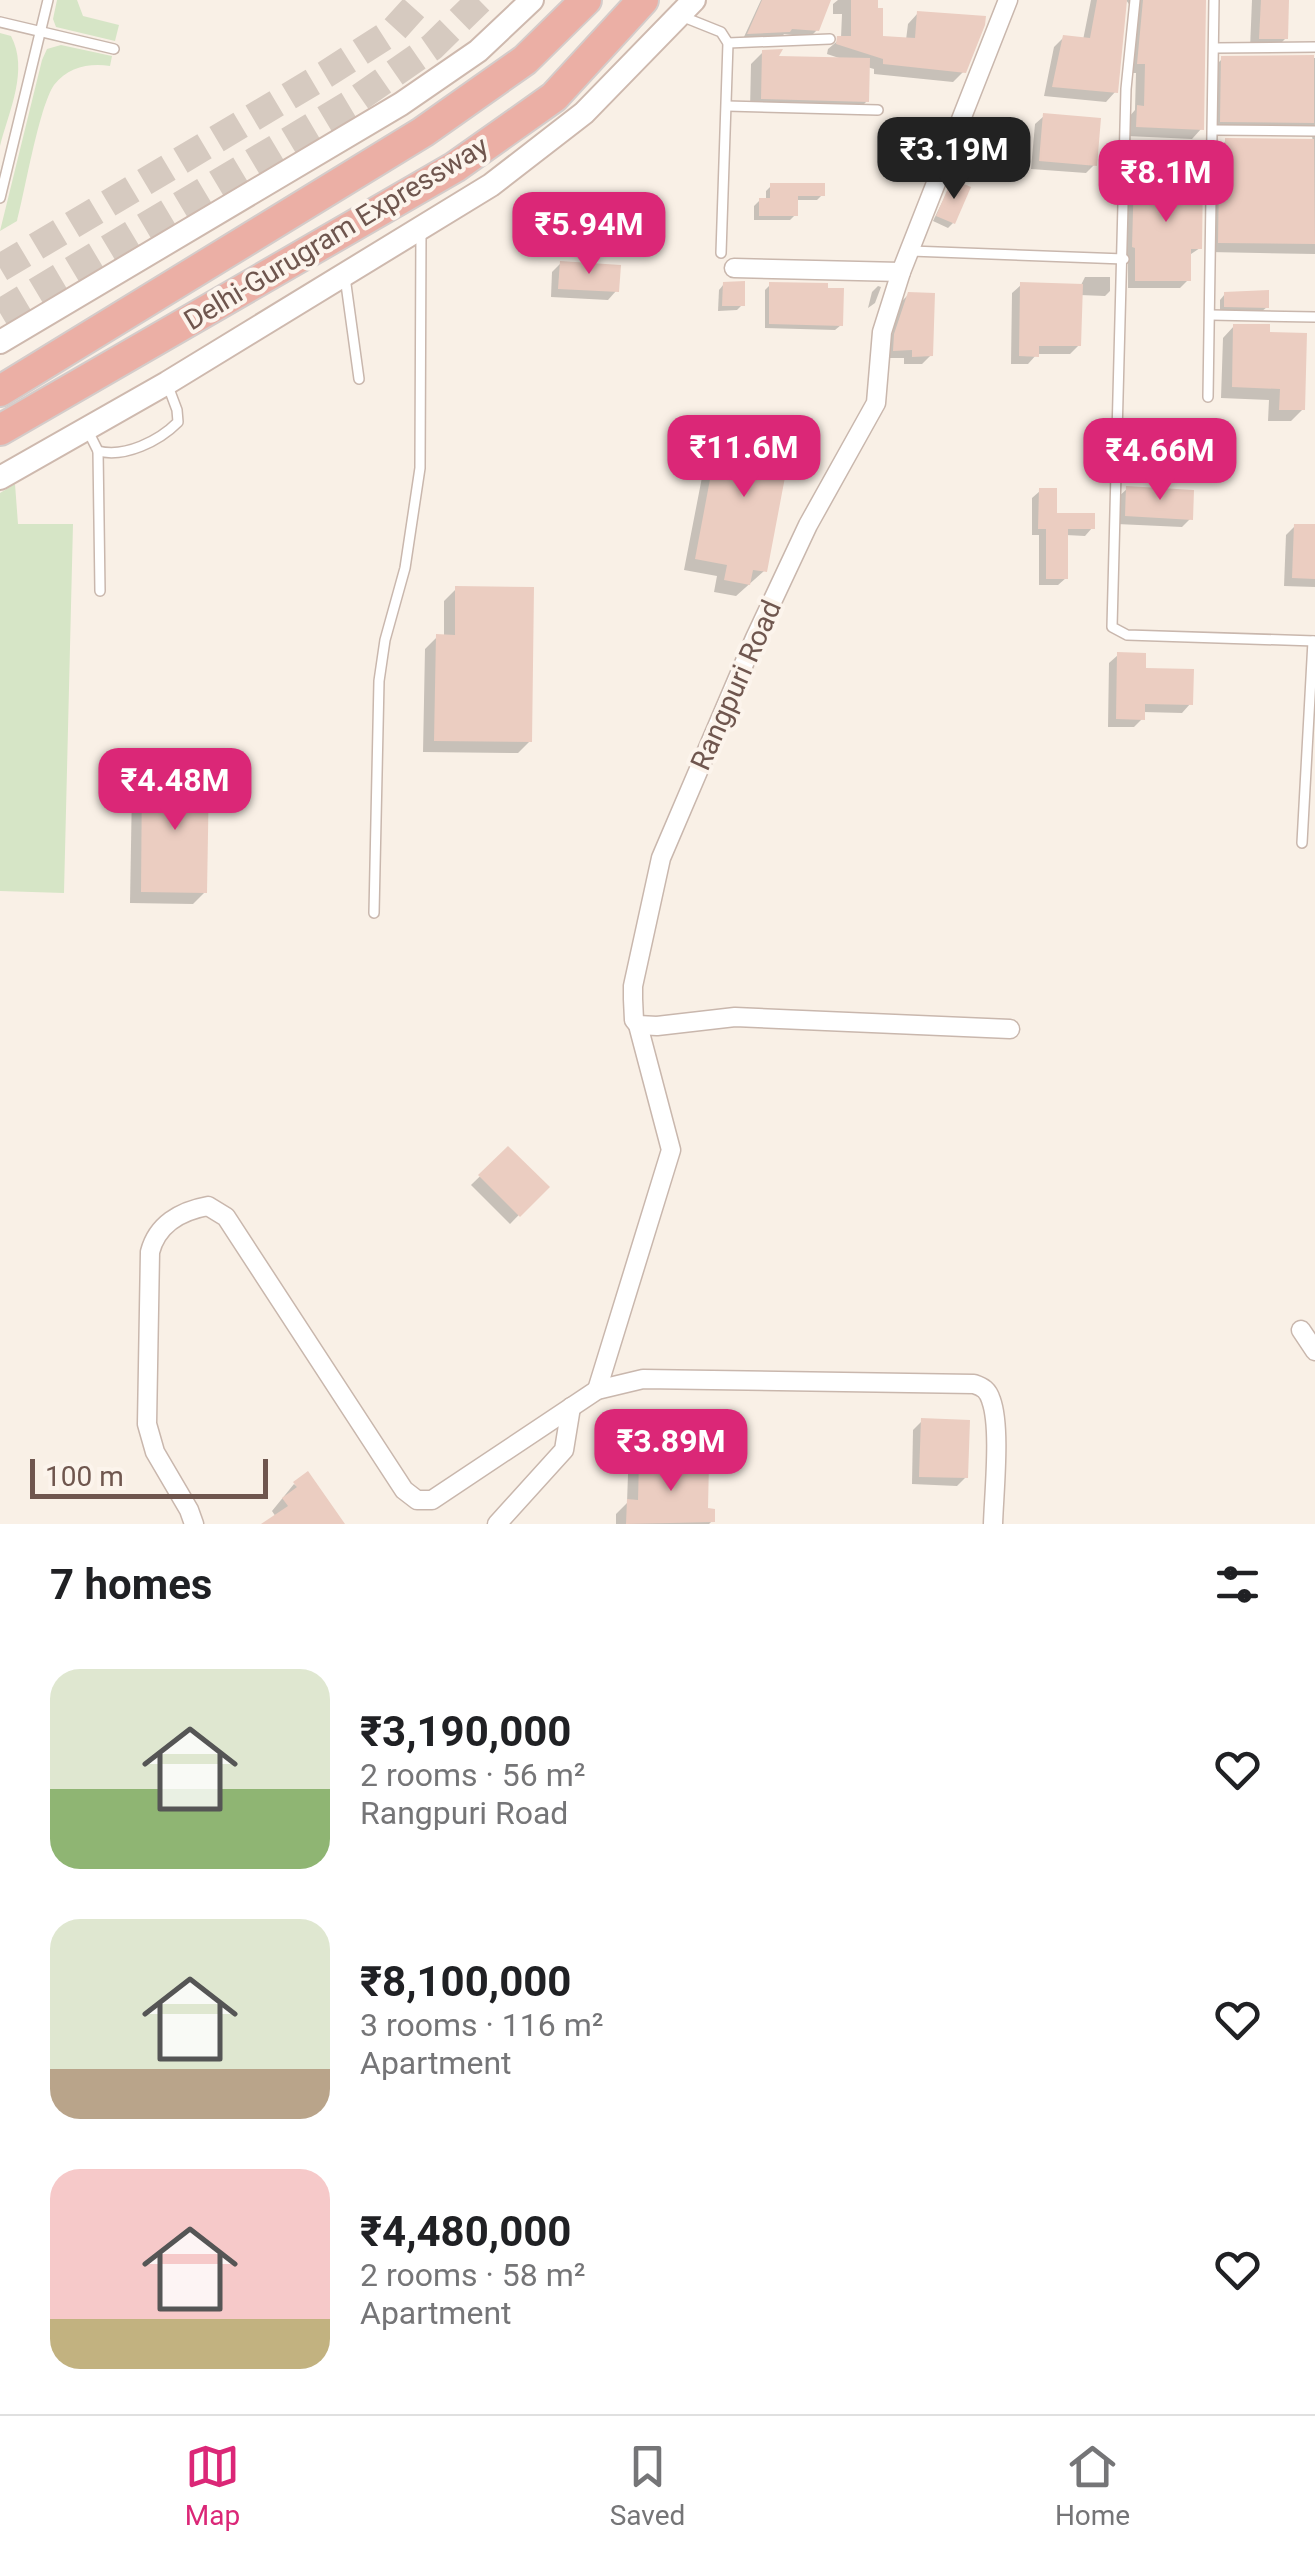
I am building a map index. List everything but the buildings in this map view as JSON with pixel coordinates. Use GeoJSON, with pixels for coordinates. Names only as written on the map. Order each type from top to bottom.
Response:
{"type":"FeatureCollection","features":[{"type":"Feature","properties":{"kind":"highway","name":"Delhi-Gurugram Expressway"},"geometry":{"type":"LineString","coordinates":[[0,391],[423,132],[524,60],[586,0]]}},
{"type":"Feature","properties":{"kind":"highway","name":"Delhi-Gurugram Expressway"},"geometry":{"type":"LineString","coordinates":[[0,430],[455,167],[554,97],[643,0]]}},
{"type":"Feature","properties":{"kind":"main road"},"geometry":{"type":"LineString","coordinates":[[0,342],[401,104],[478,51],[532,0]]}},
{"type":"Feature","properties":{"kind":"main road"},"geometry":{"type":"LineString","coordinates":[[0,478],[167,383],[491,185],[584,113],[688,8]]}},
{"type":"Feature","properties":{"kind":"street","name":"Rangpuri Road"},"geometry":{"type":"LineString","coordinates":[[598,1390],[671,1150],[634,1020],[632,986],[661,858],[785,573],[874,408],[881,338],[901,272],[1008,0]]}},
{"type":"Feature","properties":{"kind":"street"},"geometry":{"type":"LineString","coordinates":[[734,268],[901,272]]}},
{"type":"Feature","properties":{"kind":"street"},"geometry":{"type":"LineString","coordinates":[[638,1024],[658,1026],[735,1017],[1010,1029]]}},
{"type":"Feature","properties":{"kind":"street"},"geometry":{"type":"LineString","coordinates":[[194,1524],[155,1452],[147,1424],[150,1252],[164,1224],[202,1206],[226,1217],[410,1496],[432,1500],[598,1390],[643,1379],[974,1384],[990,1396],[994,1414],[994,1524]]}},
{"type":"Feature","properties":{"kind":"street"},"geometry":{"type":"LineString","coordinates":[[1301,1330],[1315,1351]]}},
{"type":"Feature","properties":{"kind":"street"},"geometry":{"type":"LineString","coordinates":[[497,1524],[564,1450],[571,1407]]}},
{"type":"Feature","properties":{"kind":"lane"},"geometry":{"type":"LineString","coordinates":[[0,198],[48,0]]}},
{"type":"Feature","properties":{"kind":"lane"},"geometry":{"type":"LineString","coordinates":[[1136,0],[1126,89],[1112,627],[1127,635],[1314,642],[1302,844]]}},
{"type":"Feature","properties":{"kind":"lane"},"geometry":{"type":"LineString","coordinates":[[1208,398],[1214,0]]}},
{"type":"Feature","properties":{"kind":"lane"},"geometry":{"type":"LineString","coordinates":[[688,8],[721,32],[728,43],[721,253]]}},
{"type":"Feature","properties":{"kind":"lane"},"geometry":{"type":"LineString","coordinates":[[0,22],[114,49]]}},
{"type":"Feature","properties":{"kind":"lane"},"geometry":{"type":"LineString","coordinates":[[728,43],[830,38]]}},
{"type":"Feature","properties":{"kind":"lane"},"geometry":{"type":"LineString","coordinates":[[1216,48],[1315,47]]}},
{"type":"Feature","properties":{"kind":"lane"},"geometry":{"type":"LineString","coordinates":[[727,106],[878,110]]}},
{"type":"Feature","properties":{"kind":"lane"},"geometry":{"type":"LineString","coordinates":[[1214,130],[1315,130]]}},
{"type":"Feature","properties":{"kind":"lane"},"geometry":{"type":"LineString","coordinates":[[374,914],[382,654],[403,579],[420,468],[421,226]]}},
{"type":"Feature","properties":{"kind":"lane"},"geometry":{"type":"LineString","coordinates":[[911,251],[1124,259]]}},
{"type":"Feature","properties":{"kind":"lane"},"geometry":{"type":"LineString","coordinates":[[344,274],[358,379]]}},
{"type":"Feature","properties":{"kind":"lane"},"geometry":{"type":"LineString","coordinates":[[1210,315],[1315,318]]}},
{"type":"Feature","properties":{"kind":"lane"},"geometry":{"type":"LineString","coordinates":[[98,451],[126,451],[170,430],[178,422],[167,383]]}},
{"type":"Feature","properties":{"kind":"lane"},"geometry":{"type":"LineString","coordinates":[[87,429],[98,451],[100,591]]}},
{"type":"Feature","properties":{"kind":"green space"},"geometry":{"type":"Polygon","coordinates":[[[57,0],[77,0],[83,16],[119,25],[115,41],[56,27],[53,19],[57,0]]]}},
{"type":"Feature","properties":{"kind":"green space"},"geometry":{"type":"Polygon","coordinates":[[[0,33],[11,36],[18,77],[0,146],[0,33]]]}},
{"type":"Feature","properties":{"kind":"green space"},"geometry":{"type":"Polygon","coordinates":[[[61,45],[112,56],[110,66],[79,68],[54,85],[38,130],[17,221],[0,231],[42,60],[47,49],[61,45]]]}},
{"type":"Feature","properties":{"kind":"green space"},"geometry":{"type":"Polygon","coordinates":[[[15,484],[18,524],[73,524],[64,893],[0,891],[0,493],[15,484]]]}},
{"type":"Feature","properties":{"kind":"tunnel"},"geometry":{"type":"LineString","coordinates":[[0,268],[326,74],[393,31],[421,0]]}},
{"type":"Feature","properties":{"kind":"tunnel"},"geometry":{"type":"LineString","coordinates":[[0,313],[350,104],[432,47],[480,0]]}}]}
